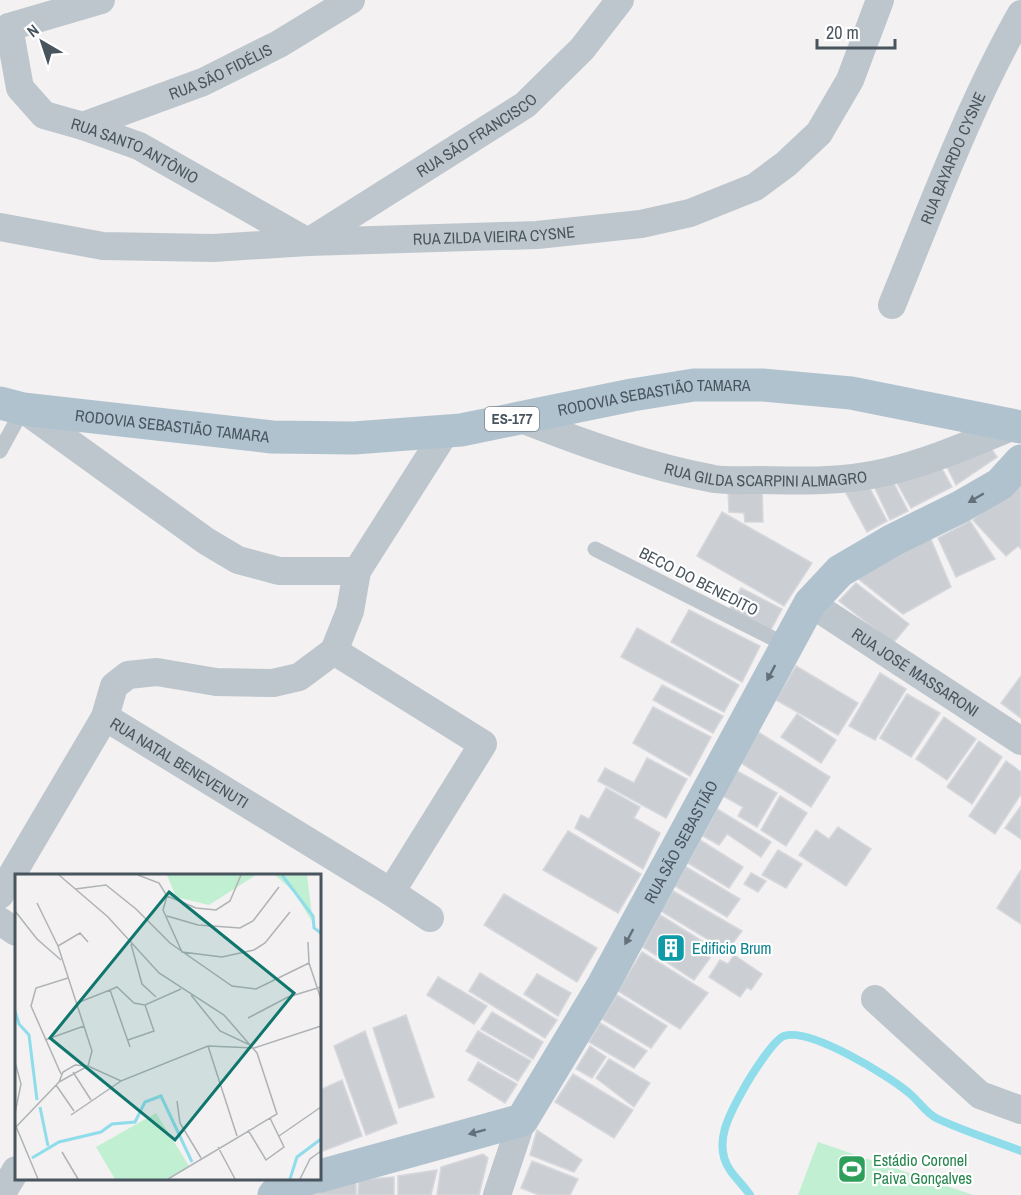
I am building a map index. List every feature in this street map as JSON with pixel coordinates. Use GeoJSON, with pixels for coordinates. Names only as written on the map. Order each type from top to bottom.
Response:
{"type":"FeatureCollection","features":[{"type":"Feature","properties":{"kind":"main road","name":"RODOVIA SEBASTIÃO TAMARA"},"geometry":{"type":"LineString","coordinates":[[12,406],[273,437],[354,438],[446,431],[693,385],[762,385],[851,393],[1018,427]]}},
{"type":"Feature","properties":{"kind":"main road","name":"RUA SÃO SEBASTIÃO"},"geometry":{"type":"LineString","coordinates":[[522,1120],[602,987],[810,603],[840,570],[1000,484],[1021,461]]}},
{"type":"Feature","properties":{"kind":"main road"},"geometry":{"type":"LineString","coordinates":[[321,1178],[522,1120]]}},
{"type":"Feature","properties":{"kind":"street"},"geometry":{"type":"LineString","coordinates":[[5,25],[101,0]]}},
{"type":"Feature","properties":{"kind":"street","name":"RUA SÃO FIDÉLIS"},"geometry":{"type":"LineString","coordinates":[[82,126],[203,82],[279,44],[351,0]]}},
{"type":"Feature","properties":{"kind":"street","name":"RUA SÃO FRANCISCO"},"geometry":{"type":"LineString","coordinates":[[308,242],[525,105],[582,49],[620,0]]}},
{"type":"Feature","properties":{"kind":"street","name":"RUA ZILDA VIEIRA CYSNE"},"geometry":{"type":"LineString","coordinates":[[0,227],[103,246],[213,248],[308,242],[537,235],[641,224],[690,213],[755,187],[786,164],[819,133],[850,80],[880,0]]}},
{"type":"Feature","properties":{"kind":"street","name":"RUA BAYARDO CYSNE"},"geometry":{"type":"LineString","coordinates":[[892,305],[952,156],[1006,40],[1021,14]]}},
{"type":"Feature","properties":{"kind":"street","name":"RUA SANTO ANTÔNIO"},"geometry":{"type":"LineString","coordinates":[[5,25],[20,88],[44,115],[140,147],[308,242]]}},
{"type":"Feature","properties":{"kind":"street"},"geometry":{"type":"LineString","coordinates":[[12,406],[206,542],[238,560],[279,571],[357,571]]}},
{"type":"Feature","properties":{"kind":"street","name":"RUA GILDA SCARPINI ALMAGRO"},"geometry":{"type":"LineString","coordinates":[[519,418],[647,464],[716,479],[811,482],[887,472],[1018,427]]}},
{"type":"Feature","properties":{"kind":"street"},"geometry":{"type":"LineString","coordinates":[[105,717],[114,686],[128,675],[157,672],[216,682],[273,683],[299,676],[334,651],[350,611],[357,571],[446,431]]}},
{"type":"Feature","properties":{"kind":"street","name":"RUA JOSÉ MASSARONI"},"geometry":{"type":"LineString","coordinates":[[810,603],[1021,741]]}},
{"type":"Feature","properties":{"kind":"street"},"geometry":{"type":"LineString","coordinates":[[334,651],[483,744],[391,892]]}},
{"type":"Feature","properties":{"kind":"street","name":"RUA NATAL BENEVENUTI"},"geometry":{"type":"LineString","coordinates":[[0,896],[105,717],[430,918]]}},
{"type":"Feature","properties":{"kind":"street"},"geometry":{"type":"LineString","coordinates":[[0,921],[15,931]]}},
{"type":"Feature","properties":{"kind":"street"},"geometry":{"type":"LineString","coordinates":[[875,999],[980,1095],[1021,1110]]}},
{"type":"Feature","properties":{"kind":"street"},"geometry":{"type":"LineString","coordinates":[[496,1195],[522,1120]]}},
{"type":"Feature","properties":{"kind":"street"},"geometry":{"type":"LineString","coordinates":[[1,1195],[15,1172]]}},
{"type":"Feature","properties":{"kind":"lane"},"geometry":{"type":"LineString","coordinates":[[0,451],[12,406]]}},
{"type":"Feature","properties":{"kind":"lane","name":"BECO DO BENEDITO"},"geometry":{"type":"LineString","coordinates":[[595,549],[786,645]]}},
{"type":"Feature","properties":{"kind":"green space","name":"Estádio Coronel Paiva Gonçalves"},"geometry":{"type":"Polygon","coordinates":[[[818,1142],[973,1195],[798,1195],[818,1142]]]}},
{"type":"Feature","properties":{"kind":"building"},"geometry":{"type":"Polygon","coordinates":[[[991,448],[997,457],[956,485],[943,459],[991,448]]]}},
{"type":"Feature","properties":{"kind":"building"},"geometry":{"type":"Polygon","coordinates":[[[937,460],[952,487],[911,508],[893,476],[937,460]]]}},
{"type":"Feature","properties":{"kind":"building"},"geometry":{"type":"Polygon","coordinates":[[[1021,473],[1021,549],[1018,546],[1006,556],[973,520],[1006,492],[1021,473]]]}},
{"type":"Feature","properties":{"kind":"building"},"geometry":{"type":"Polygon","coordinates":[[[889,474],[908,511],[890,520],[872,482],[889,474]]]}},
{"type":"Feature","properties":{"kind":"building"},"geometry":{"type":"Polygon","coordinates":[[[867,483],[887,521],[867,532],[846,493],[867,483]]]}},
{"type":"Feature","properties":{"kind":"building"},"geometry":{"type":"Polygon","coordinates":[[[762,485],[763,522],[745,522],[744,513],[729,512],[728,487],[762,485]]]}},
{"type":"Feature","properties":{"kind":"building"},"geometry":{"type":"Polygon","coordinates":[[[722,512],[812,563],[784,606],[697,556],[722,512]]]}},
{"type":"Feature","properties":{"kind":"building"},"geometry":{"type":"Polygon","coordinates":[[[970,521],[995,559],[956,577],[938,538],[970,521]]]}},
{"type":"Feature","properties":{"kind":"building"},"geometry":{"type":"Polygon","coordinates":[[[930,537],[951,587],[903,614],[856,577],[930,537]]]}},
{"type":"Feature","properties":{"kind":"building"},"geometry":{"type":"Polygon","coordinates":[[[856,583],[909,624],[893,643],[839,601],[856,583]]]}},
{"type":"Feature","properties":{"kind":"building"},"geometry":{"type":"Polygon","coordinates":[[[741,588],[782,609],[769,633],[728,612],[741,588]]]}},
{"type":"Feature","properties":{"kind":"building"},"geometry":{"type":"Polygon","coordinates":[[[689,610],[760,646],[742,682],[671,642],[689,610]]]}},
{"type":"Feature","properties":{"kind":"building"},"geometry":{"type":"Polygon","coordinates":[[[637,628],[739,685],[724,712],[621,657],[637,628]]]}},
{"type":"Feature","properties":{"kind":"building"},"geometry":{"type":"Polygon","coordinates":[[[796,666],[858,703],[838,735],[776,700],[796,666]]]}},
{"type":"Feature","properties":{"kind":"building"},"geometry":{"type":"Polygon","coordinates":[[[880,673],[906,689],[875,740],[849,726],[880,673]]]}},
{"type":"Feature","properties":{"kind":"building"},"geometry":{"type":"Polygon","coordinates":[[[1021,676],[1021,718],[1001,703],[1021,676]]]}},
{"type":"Feature","properties":{"kind":"building"},"geometry":{"type":"Polygon","coordinates":[[[662,685],[723,716],[713,733],[653,700],[662,685]]]}},
{"type":"Feature","properties":{"kind":"building"},"geometry":{"type":"Polygon","coordinates":[[[907,694],[940,713],[911,757],[880,738],[907,694]]]}},
{"type":"Feature","properties":{"kind":"building"},"geometry":{"type":"Polygon","coordinates":[[[653,707],[711,737],[690,776],[633,743],[653,707]]]}},
{"type":"Feature","properties":{"kind":"building"},"geometry":{"type":"Polygon","coordinates":[[[797,714],[836,740],[821,763],[781,737],[797,714]]]}},
{"type":"Feature","properties":{"kind":"building"},"geometry":{"type":"Polygon","coordinates":[[[944,717],[976,739],[947,780],[916,759],[944,717]]]}},
{"type":"Feature","properties":{"kind":"building"},"geometry":{"type":"Polygon","coordinates":[[[758,732],[830,777],[811,807],[741,763],[758,732]]]}},
{"type":"Feature","properties":{"kind":"building"},"geometry":{"type":"Polygon","coordinates":[[[979,741],[1002,757],[972,804],[947,787],[979,741]]]}},
{"type":"Feature","properties":{"kind":"building"},"geometry":{"type":"Polygon","coordinates":[[[647,758],[687,779],[666,818],[598,781],[605,768],[634,783],[647,758]]]}},
{"type":"Feature","properties":{"kind":"building"},"geometry":{"type":"Polygon","coordinates":[[[1006,761],[1021,772],[1021,794],[995,834],[969,816],[1006,761]]]}},
{"type":"Feature","properties":{"kind":"building"},"geometry":{"type":"Polygon","coordinates":[[[737,771],[777,793],[757,827],[738,816],[743,807],[723,796],[737,771]]]}},
{"type":"Feature","properties":{"kind":"building"},"geometry":{"type":"Polygon","coordinates":[[[606,788],[640,807],[634,818],[660,833],[643,869],[575,828],[581,815],[589,819],[606,788]]]}},
{"type":"Feature","properties":{"kind":"building"},"geometry":{"type":"Polygon","coordinates":[[[780,796],[807,813],[786,846],[761,830],[780,796]]]}},
{"type":"Feature","properties":{"kind":"building"},"geometry":{"type":"Polygon","coordinates":[[[1021,806],[1021,839],[1005,828],[1021,806]]]}},
{"type":"Feature","properties":{"kind":"building"},"geometry":{"type":"Polygon","coordinates":[[[717,809],[771,842],[761,857],[727,834],[719,845],[703,836],[717,809]]]}},
{"type":"Feature","properties":{"kind":"building"},"geometry":{"type":"Polygon","coordinates":[[[838,827],[871,849],[846,886],[799,855],[816,830],[829,839],[838,827]]]}},
{"type":"Feature","properties":{"kind":"building"},"geometry":{"type":"Polygon","coordinates":[[[568,831],[641,874],[618,913],[543,870],[568,831]]]}},
{"type":"Feature","properties":{"kind":"building"},"geometry":{"type":"Polygon","coordinates":[[[700,840],[743,867],[729,888],[688,863],[700,840]]]}},
{"type":"Feature","properties":{"kind":"building"},"geometry":{"type":"Polygon","coordinates":[[[778,850],[802,864],[786,888],[762,875],[778,850]]]}},
{"type":"Feature","properties":{"kind":"building"},"geometry":{"type":"Polygon","coordinates":[[[686,867],[740,899],[727,917],[675,886],[686,867]]]}},
{"type":"Feature","properties":{"kind":"building"},"geometry":{"type":"Polygon","coordinates":[[[1021,870],[1021,924],[997,908],[1021,870]]]}},
{"type":"Feature","properties":{"kind":"building"},"geometry":{"type":"Polygon","coordinates":[[[751,873],[766,881],[758,892],[744,884],[751,873]]]}},
{"type":"Feature","properties":{"kind":"building"},"geometry":{"type":"Polygon","coordinates":[[[673,891],[742,931],[727,951],[661,911],[673,891]]]}},
{"type":"Feature","properties":{"kind":"building"},"geometry":{"type":"Polygon","coordinates":[[[504,894],[597,948],[577,982],[484,925],[504,894]]]}},
{"type":"Feature","properties":{"kind":"building","name":"Edificio Brum"},"geometry":{"type":"Polygon","coordinates":[[[660,915],[702,941],[697,948],[710,958],[694,980],[643,947],[660,915]]]}},
{"type":"Feature","properties":{"kind":"building"},"geometry":{"type":"Polygon","coordinates":[[[642,952],[708,993],[680,1029],[618,991],[642,952]]]}},
{"type":"Feature","properties":{"kind":"building"},"geometry":{"type":"Polygon","coordinates":[[[734,955],[762,974],[751,990],[747,987],[740,997],[709,977],[720,960],[728,964],[734,955]]]}},
{"type":"Feature","properties":{"kind":"building"},"geometry":{"type":"Polygon","coordinates":[[[480,973],[557,1020],[545,1038],[469,991],[480,973]]]}},
{"type":"Feature","properties":{"kind":"building"},"geometry":{"type":"Polygon","coordinates":[[[537,974],[571,993],[558,1016],[524,994],[537,974]]]}},
{"type":"Feature","properties":{"kind":"building"},"geometry":{"type":"Polygon","coordinates":[[[438,977],[487,1006],[474,1024],[427,995],[438,977]]]}},
{"type":"Feature","properties":{"kind":"building"},"geometry":{"type":"Polygon","coordinates":[[[617,995],[667,1026],[651,1048],[602,1019],[617,995]]]}},
{"type":"Feature","properties":{"kind":"building"},"geometry":{"type":"Polygon","coordinates":[[[492,1012],[543,1042],[533,1059],[481,1029],[492,1012]]]}},
{"type":"Feature","properties":{"kind":"building"},"geometry":{"type":"Polygon","coordinates":[[[406,1015],[434,1097],[399,1108],[373,1028],[406,1015]]]}},
{"type":"Feature","properties":{"kind":"building"},"geometry":{"type":"Polygon","coordinates":[[[600,1023],[647,1051],[634,1068],[589,1042],[600,1023]]]}},
{"type":"Feature","properties":{"kind":"building"},"geometry":{"type":"Polygon","coordinates":[[[365,1031],[397,1123],[366,1135],[334,1046],[365,1031]]]}},
{"type":"Feature","properties":{"kind":"building"},"geometry":{"type":"Polygon","coordinates":[[[478,1031],[531,1061],[518,1081],[466,1051],[478,1031]]]}},
{"type":"Feature","properties":{"kind":"building"},"geometry":{"type":"Polygon","coordinates":[[[590,1046],[606,1057],[592,1078],[576,1069],[590,1046]]]}},
{"type":"Feature","properties":{"kind":"building"},"geometry":{"type":"Polygon","coordinates":[[[609,1059],[650,1083],[634,1107],[596,1078],[609,1059]]]}},
{"type":"Feature","properties":{"kind":"building"},"geometry":{"type":"Polygon","coordinates":[[[478,1062],[517,1084],[505,1103],[468,1080],[478,1062]]]}},
{"type":"Feature","properties":{"kind":"building"},"geometry":{"type":"Polygon","coordinates":[[[573,1074],[633,1110],[614,1138],[555,1102],[573,1074]]]}},
{"type":"Feature","properties":{"kind":"building"},"geometry":{"type":"Polygon","coordinates":[[[342,1080],[362,1136],[323,1151],[321,1090],[342,1080]]]}},
{"type":"Feature","properties":{"kind":"building"},"geometry":{"type":"Polygon","coordinates":[[[537,1130],[582,1160],[574,1172],[530,1155],[537,1130]]]}},
{"type":"Feature","properties":{"kind":"building"},"geometry":{"type":"Polygon","coordinates":[[[483,1154],[488,1158],[479,1195],[437,1195],[441,1167],[483,1154]]]}},
{"type":"Feature","properties":{"kind":"building"},"geometry":{"type":"Polygon","coordinates":[[[532,1161],[578,1179],[570,1195],[539,1195],[521,1188],[532,1161]]]}},
{"type":"Feature","properties":{"kind":"building"},"geometry":{"type":"Polygon","coordinates":[[[437,1170],[431,1195],[398,1195],[398,1176],[437,1170]]]}},
{"type":"Feature","properties":{"kind":"building"},"geometry":{"type":"Polygon","coordinates":[[[394,1177],[394,1195],[358,1195],[359,1180],[394,1177]]]}},
{"type":"Feature","properties":{"kind":"building"},"geometry":{"type":"Polygon","coordinates":[[[356,1180],[356,1195],[306,1195],[356,1180]]]}},
{"type":"Feature","properties":{"kind":"waterway"},"geometry":{"type":"LineString","coordinates":[[750,1195],[732,1173],[725,1160],[723,1150],[725,1129],[750,1077],[768,1052],[784,1036],[796,1035],[812,1039],[849,1055],[899,1085],[936,1118],[1021,1151]]}},
{"type":"Feature","properties":{"kind":"place","name":"Edificio Brum"},"geometry":{"type":"Point","coordinates":[671,948]}},
{"type":"Feature","properties":{"kind":"place","name":"Estádio Coronel Paiva Gonçalves"},"geometry":{"type":"Point","coordinates":[852,1169]}}]}
